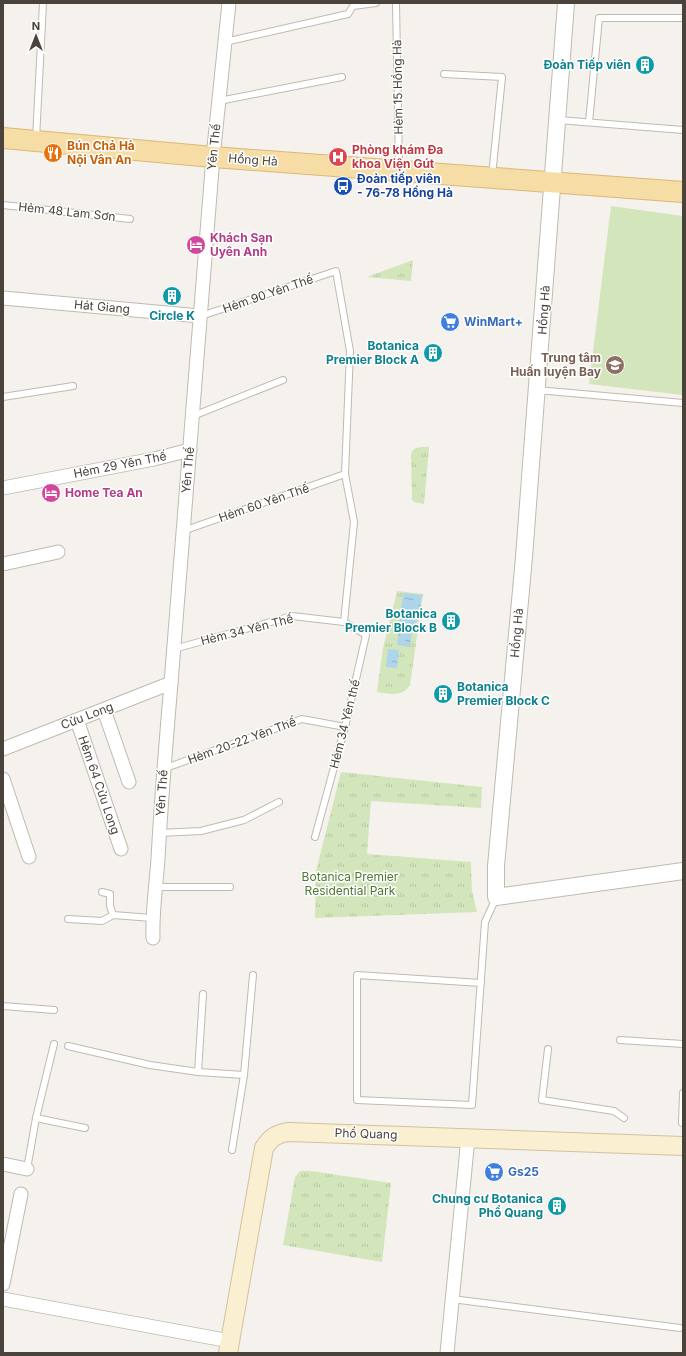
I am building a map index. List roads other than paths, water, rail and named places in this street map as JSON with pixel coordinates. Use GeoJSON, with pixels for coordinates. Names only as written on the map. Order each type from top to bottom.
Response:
{"type":"FeatureCollection","features":[{"type":"Feature","properties":{"kind":"main road","name":"Hồng Hà"},"geometry":{"type":"LineString","coordinates":[[3,138],[400,172],[683,192]]}},
{"type":"Feature","properties":{"kind":"main road","name":"Phổ Quang"},"geometry":{"type":"LineString","coordinates":[[229,1347],[264,1148],[268,1141],[274,1136],[289,1132],[683,1146]]}},
{"type":"Feature","properties":{"kind":"street","name":"Yên Thế"},"geometry":{"type":"LineString","coordinates":[[153,938],[152,918],[156,887],[163,769],[213,157],[229,3]]}},
{"type":"Feature","properties":{"kind":"street","name":"Hồng Hà"},"geometry":{"type":"LineString","coordinates":[[496,897],[497,851],[524,557],[556,119],[566,3]]}},
{"type":"Feature","properties":{"kind":"street","name":"Hát Giang"},"geometry":{"type":"LineString","coordinates":[[3,298],[200,316]]}},
{"type":"Feature","properties":{"kind":"street","name":"Hẻm 29 Yên Thế"},"geometry":{"type":"LineString","coordinates":[[3,488],[154,459],[190,450]]}},
{"type":"Feature","properties":{"kind":"street"},"geometry":{"type":"LineString","coordinates":[[3,564],[58,552]]}},
{"type":"Feature","properties":{"kind":"street","name":"Cửu Long"},"geometry":{"type":"LineString","coordinates":[[3,749],[171,683]]}},
{"type":"Feature","properties":{"kind":"street"},"geometry":{"type":"LineString","coordinates":[[104,710],[129,782]]}},
{"type":"Feature","properties":{"kind":"street","name":"Hẻm 64 Cửu Long"},"geometry":{"type":"LineString","coordinates":[[77,720],[121,849]]}},
{"type":"Feature","properties":{"kind":"street"},"geometry":{"type":"LineString","coordinates":[[3,779],[29,856]]}},
{"type":"Feature","properties":{"kind":"street"},"geometry":{"type":"LineString","coordinates":[[496,897],[683,871]]}},
{"type":"Feature","properties":{"kind":"street"},"geometry":{"type":"LineString","coordinates":[[447,1353],[468,1138]]}},
{"type":"Feature","properties":{"kind":"street"},"geometry":{"type":"LineString","coordinates":[[3,1164],[26,1169]]}},
{"type":"Feature","properties":{"kind":"street"},"geometry":{"type":"LineString","coordinates":[[3,1284],[21,1194]]}},
{"type":"Feature","properties":{"kind":"street"},"geometry":{"type":"LineString","coordinates":[[3,1299],[229,1347]]}},
{"type":"Feature","properties":{"kind":"lane"},"geometry":{"type":"LineString","coordinates":[[36,141],[43,3]]}},
{"type":"Feature","properties":{"kind":"lane"},"geometry":{"type":"LineString","coordinates":[[225,42],[348,14],[353,6],[376,3]]}},
{"type":"Feature","properties":{"kind":"lane","name":"Hẻm 15 Hồng Hà"},"geometry":{"type":"LineString","coordinates":[[396,3],[400,172]]}},
{"type":"Feature","properties":{"kind":"lane"},"geometry":{"type":"LineString","coordinates":[[589,122],[599,18],[683,18]]}},
{"type":"Feature","properties":{"kind":"lane"},"geometry":{"type":"LineString","coordinates":[[444,74],[502,77],[492,178]]}},
{"type":"Feature","properties":{"kind":"lane"},"geometry":{"type":"LineString","coordinates":[[219,101],[342,77]]}},
{"type":"Feature","properties":{"kind":"lane"},"geometry":{"type":"LineString","coordinates":[[556,119],[683,130]]}},
{"type":"Feature","properties":{"kind":"lane","name":"Hẻm 48 Lam Sơn"},"geometry":{"type":"LineString","coordinates":[[3,205],[130,219]]}},
{"type":"Feature","properties":{"kind":"lane","name":"Hẻm 90 Yên Thế"},"geometry":{"type":"LineString","coordinates":[[200,316],[336,271],[350,351],[345,474]]}},
{"type":"Feature","properties":{"kind":"lane"},"geometry":{"type":"LineString","coordinates":[[192,416],[284,380]]}},
{"type":"Feature","properties":{"kind":"lane"},"geometry":{"type":"LineString","coordinates":[[3,397],[73,386]]}},
{"type":"Feature","properties":{"kind":"lane"},"geometry":{"type":"LineString","coordinates":[[537,390],[683,403]]}},
{"type":"Feature","properties":{"kind":"lane"},"geometry":{"type":"LineString","coordinates":[[344,622],[354,522],[345,474]]}},
{"type":"Feature","properties":{"kind":"lane","name":"Hẻm 60 Yên Thế"},"geometry":{"type":"LineString","coordinates":[[183,531],[345,474]]}},
{"type":"Feature","properties":{"kind":"lane","name":"Hẻm 34 Yên Thế"},"geometry":{"type":"LineString","coordinates":[[174,649],[292,616],[344,622]]}},
{"type":"Feature","properties":{"kind":"lane","name":"Hẻm 34 Yên thế"},"geometry":{"type":"LineString","coordinates":[[315,837],[366,635],[344,622]]}},
{"type":"Feature","properties":{"kind":"lane","name":"Hẻm 20-22 Yên Thế"},"geometry":{"type":"LineString","coordinates":[[163,769],[302,719],[344,727]]}},
{"type":"Feature","properties":{"kind":"lane"},"geometry":{"type":"LineString","coordinates":[[159,833],[201,831],[244,820],[278,802]]}},
{"type":"Feature","properties":{"kind":"lane"},"geometry":{"type":"LineString","coordinates":[[156,887],[230,886]]}},
{"type":"Feature","properties":{"kind":"lane"},"geometry":{"type":"LineString","coordinates":[[102,892],[110,894],[110,906],[113,915]]}},
{"type":"Feature","properties":{"kind":"lane"},"geometry":{"type":"LineString","coordinates":[[481,983],[357,975],[357,1100],[472,1105],[481,983],[485,922],[496,897]]}},
{"type":"Feature","properties":{"kind":"lane"},"geometry":{"type":"LineString","coordinates":[[68,918],[102,921],[113,915],[152,918]]}},
{"type":"Feature","properties":{"kind":"lane"},"geometry":{"type":"LineString","coordinates":[[232,1150],[244,1075],[253,975]]}},
{"type":"Feature","properties":{"kind":"lane"},"geometry":{"type":"LineString","coordinates":[[198,1072],[204,994]]}},
{"type":"Feature","properties":{"kind":"lane"},"geometry":{"type":"LineString","coordinates":[[3,1006],[54,1010]]}},
{"type":"Feature","properties":{"kind":"lane"},"geometry":{"type":"LineString","coordinates":[[620,1040],[683,1044]]}},
{"type":"Feature","properties":{"kind":"lane"},"geometry":{"type":"LineString","coordinates":[[26,1169],[36,1118],[54,1044]]}},
{"type":"Feature","properties":{"kind":"lane"},"geometry":{"type":"LineString","coordinates":[[68,1046],[150,1065],[198,1072],[244,1075]]}},
{"type":"Feature","properties":{"kind":"lane"},"geometry":{"type":"LineString","coordinates":[[548,1049],[542,1100],[614,1111],[624,1118]]}},
{"type":"Feature","properties":{"kind":"lane"},"geometry":{"type":"LineString","coordinates":[[682,1122],[683,1093]]}},
{"type":"Feature","properties":{"kind":"lane"},"geometry":{"type":"LineString","coordinates":[[36,1118],[85,1128]]}},
{"type":"Feature","properties":{"kind":"lane"},"geometry":{"type":"LineString","coordinates":[[452,1299],[680,1328]]}},
{"type":"Feature","properties":{"kind":"water"},"geometry":{"type":"Polygon","coordinates":[[[403,593],[422,595],[418,620],[413,625],[410,647],[397,645],[403,593]]]}},
{"type":"Feature","properties":{"kind":"water"},"geometry":{"type":"Polygon","coordinates":[[[388,649],[399,650],[397,668],[386,667],[388,649]]]}},
{"type":"Feature","properties":{"kind":"place","name":"Đoàn Tiếp viên"},"geometry":{"type":"Point","coordinates":[645,65]}},
{"type":"Feature","properties":{"kind":"place","name":"Bún Chả Hà Nội Vân An"},"geometry":{"type":"Point","coordinates":[53,153]}},
{"type":"Feature","properties":{"kind":"place","name":"Phòng khám Đa khoa Viện Gút"},"geometry":{"type":"Point","coordinates":[338,157]}},
{"type":"Feature","properties":{"kind":"place","name":"Đoàn tiếp viên - 76-78 Hồng Hà"},"geometry":{"type":"Point","coordinates":[343,186]}},
{"type":"Feature","properties":{"kind":"place","name":"Khách Sạn Uyên Anh"},"geometry":{"type":"Point","coordinates":[196,245]}},
{"type":"Feature","properties":{"kind":"place","name":"Circle K"},"geometry":{"type":"Point","coordinates":[172,296]}},
{"type":"Feature","properties":{"kind":"place","name":"WinMart+"},"geometry":{"type":"Point","coordinates":[450,322]}},
{"type":"Feature","properties":{"kind":"place","name":"Botanica Premier Block A"},"geometry":{"type":"Point","coordinates":[433,353]}},
{"type":"Feature","properties":{"kind":"place","name":"Trung tâm Huấn luyện Bay"},"geometry":{"type":"Point","coordinates":[615,365]}},
{"type":"Feature","properties":{"kind":"place","name":"Home Tea An"},"geometry":{"type":"Point","coordinates":[51,493]}},
{"type":"Feature","properties":{"kind":"place","name":"Botanica Premier Block B"},"geometry":{"type":"Point","coordinates":[451,621]}},
{"type":"Feature","properties":{"kind":"place","name":"Botanica Premier Block C"},"geometry":{"type":"Point","coordinates":[443,694]}},
{"type":"Feature","properties":{"kind":"place","name":"Gs25"},"geometry":{"type":"Point","coordinates":[494,1172]}},
{"type":"Feature","properties":{"kind":"place","name":"Chung cư Botanica Phổ Quang"},"geometry":{"type":"Point","coordinates":[557,1206]}},
{"type":"Feature","properties":{"kind":"park label","name":"Botanica Premier Residential Park"},"geometry":{"type":"Point","coordinates":[350,884]}}]}
